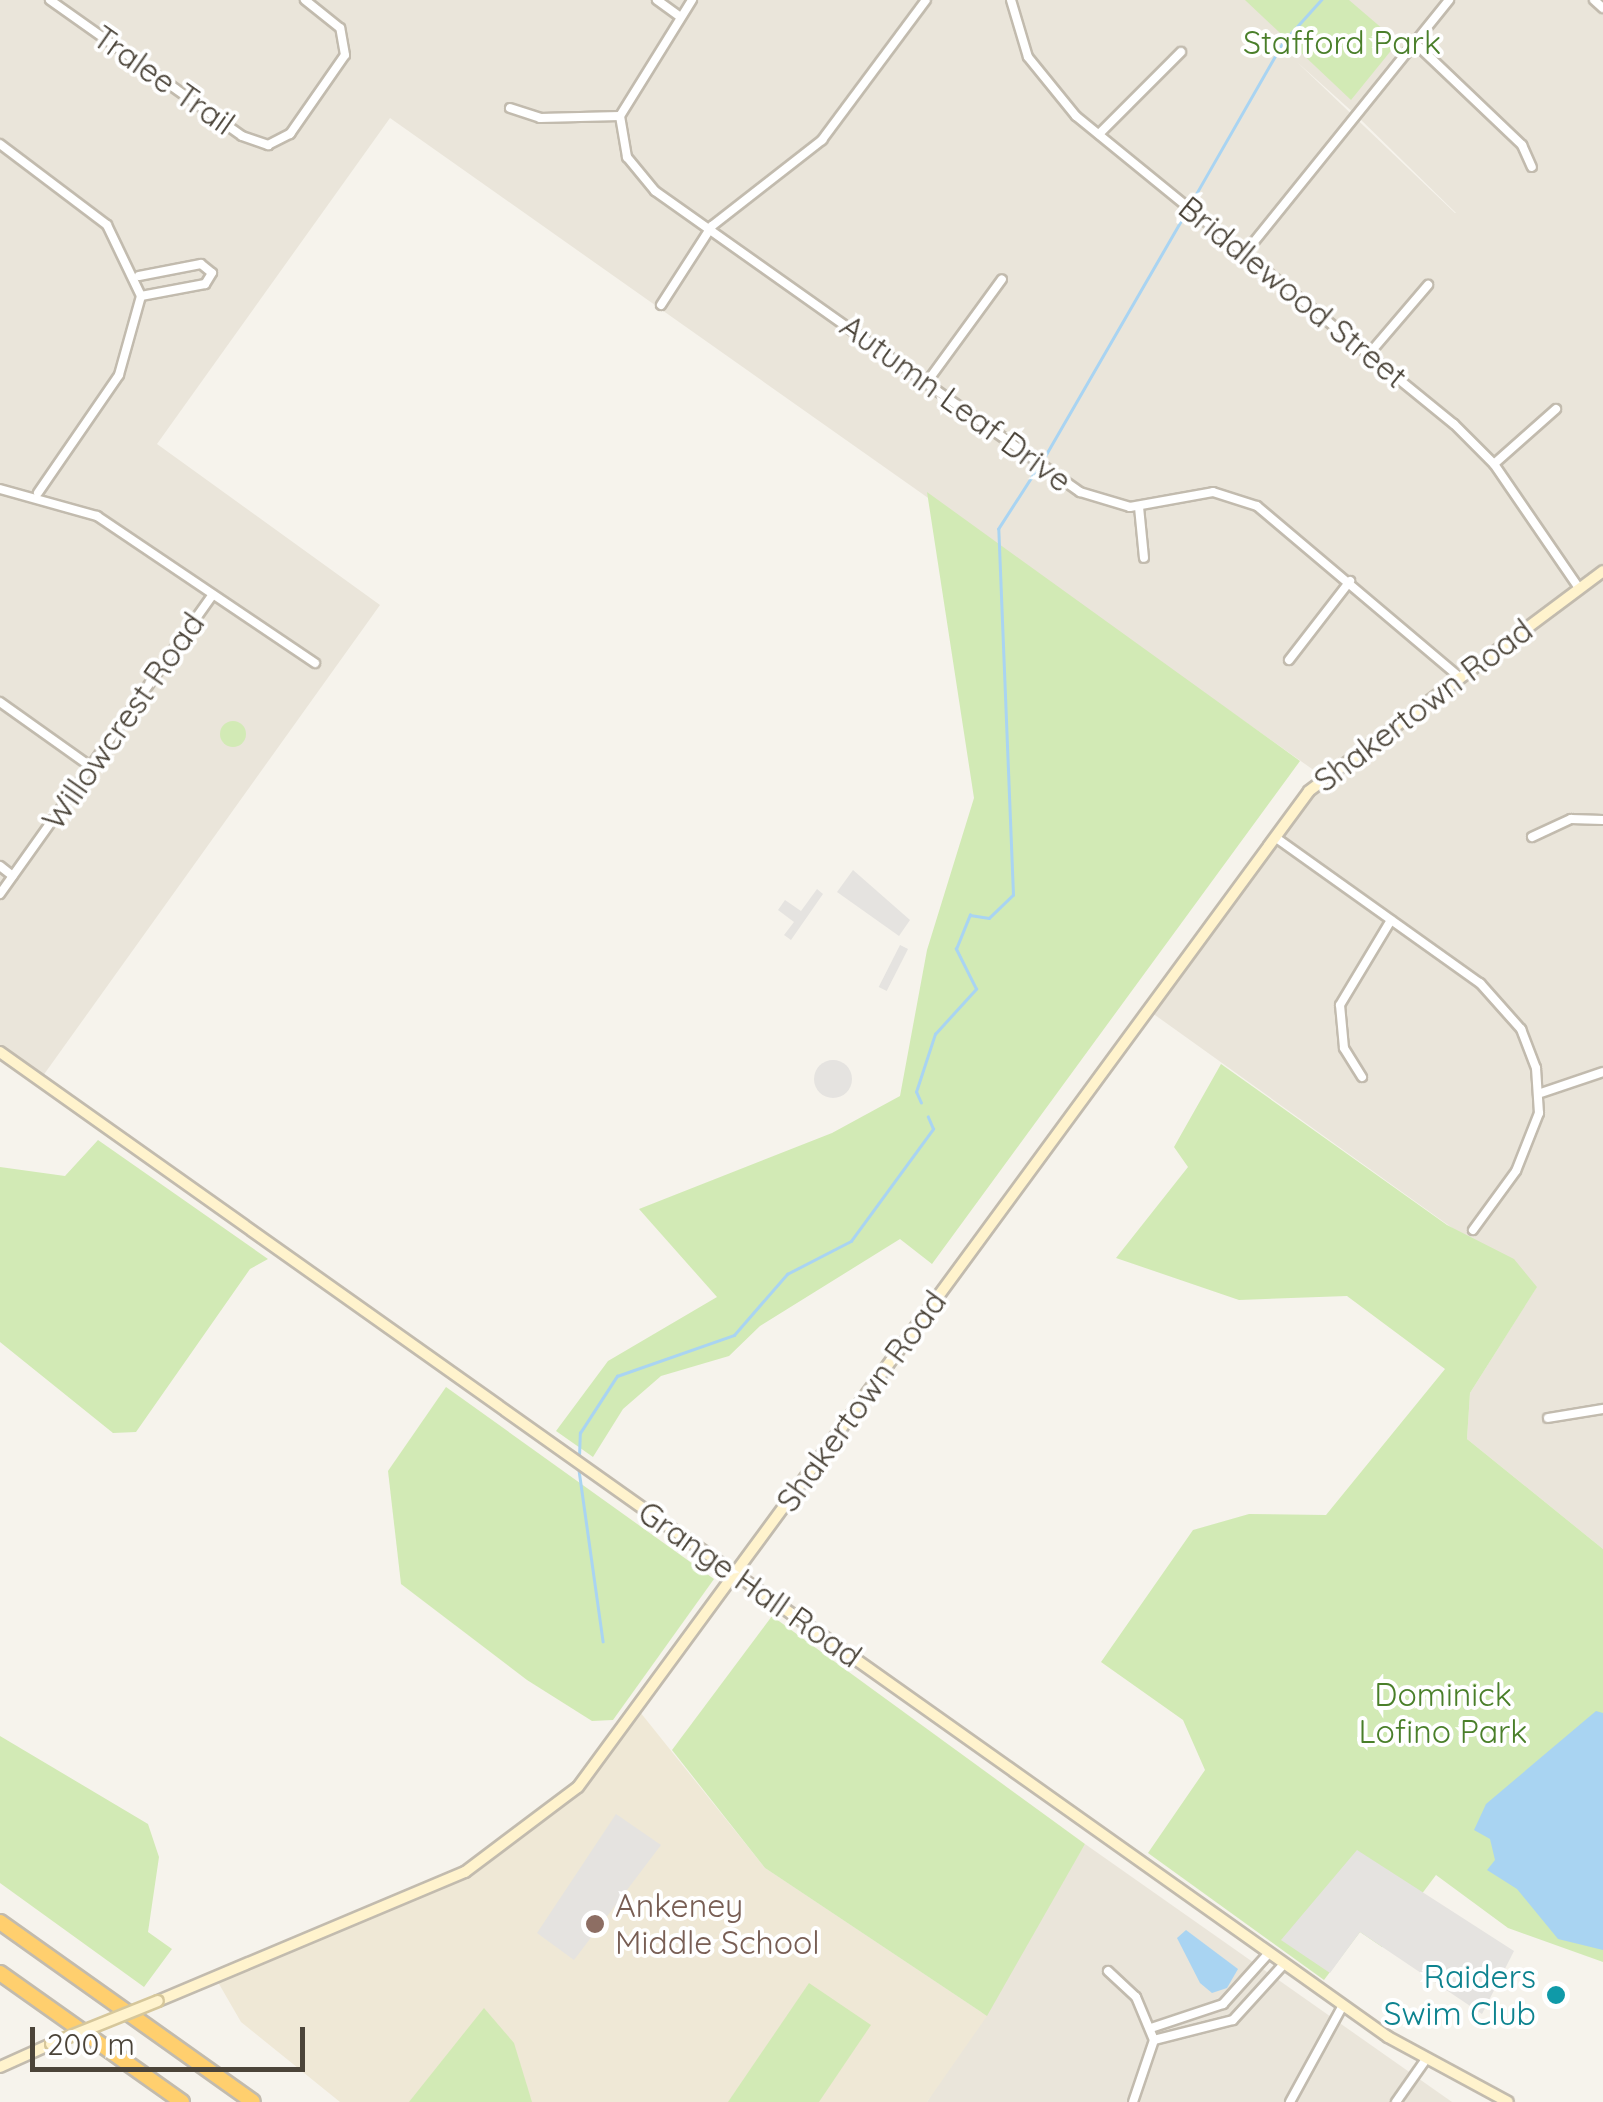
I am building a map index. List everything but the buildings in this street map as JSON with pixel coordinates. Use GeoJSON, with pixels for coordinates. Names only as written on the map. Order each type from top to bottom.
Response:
{"type":"FeatureCollection","features":[{"type":"Feature","properties":{"kind":"highway"},"geometry":{"type":"LineString","coordinates":[[0,1922],[253,2102]]}},
{"type":"Feature","properties":{"kind":"highway"},"geometry":{"type":"LineString","coordinates":[[0,1973],[182,2102]]}},
{"type":"Feature","properties":{"kind":"street","name":"Tralee Trail"},"geometry":{"type":"LineString","coordinates":[[53,1],[242,136],[268,145],[290,134],[345,55],[340,28],[305,0]]}},
{"type":"Feature","properties":{"kind":"street"},"geometry":{"type":"LineString","coordinates":[[656,0],[680,17]]}},
{"type":"Feature","properties":{"kind":"street"},"geometry":{"type":"LineString","coordinates":[[510,108],[540,118],[620,116],[692,0]]}},
{"type":"Feature","properties":{"kind":"street"},"geometry":{"type":"LineString","coordinates":[[661,305],[712,226],[822,140],[926,0]]}},
{"type":"Feature","properties":{"kind":"street","name":"Briddlewood Street"},"geometry":{"type":"LineString","coordinates":[[1011,0],[1028,57],[1099,134],[1369,354],[1494,464],[1580,588]]}},
{"type":"Feature","properties":{"kind":"street"},"geometry":{"type":"LineString","coordinates":[[1245,253],[1449,0]]}},
{"type":"Feature","properties":{"kind":"street"},"geometry":{"type":"LineString","coordinates":[[1594,0],[1603,8]]}},
{"type":"Feature","properties":{"kind":"street"},"geometry":{"type":"LineString","coordinates":[[1415,43],[1522,145],[1532,167]]}},
{"type":"Feature","properties":{"kind":"street"},"geometry":{"type":"LineString","coordinates":[[1099,134],[1181,52]]}},
{"type":"Feature","properties":{"kind":"street","name":"Autumn Leaf Drive"},"geometry":{"type":"LineString","coordinates":[[620,116],[639,177],[1080,492],[1139,507],[1232,495],[1350,581],[1458,676]]}},
{"type":"Feature","properties":{"kind":"street"},"geometry":{"type":"LineString","coordinates":[[0,144],[95,212],[139,276],[142,296],[129,357],[38,493]]}},
{"type":"Feature","properties":{"kind":"street"},"geometry":{"type":"LineString","coordinates":[[139,276],[201,264],[212,273],[205,284],[142,296]]}},
{"type":"Feature","properties":{"kind":"street"},"geometry":{"type":"LineString","coordinates":[[927,382],[1002,280]]}},
{"type":"Feature","properties":{"kind":"street"},"geometry":{"type":"LineString","coordinates":[[1369,354],[1428,285]]}},
{"type":"Feature","properties":{"kind":"street"},"geometry":{"type":"LineString","coordinates":[[1494,464],[1556,409]]}},
{"type":"Feature","properties":{"kind":"street"},"geometry":{"type":"LineString","coordinates":[[0,488],[38,493],[108,522],[315,663]]}},
{"type":"Feature","properties":{"kind":"street"},"geometry":{"type":"LineString","coordinates":[[1139,507],[1144,558]]}},
{"type":"Feature","properties":{"kind":"street","name":"Shakertown Road"},"geometry":{"type":"LineString","coordinates":[[0,2067],[465,1872],[516,1841],[578,1787],[1275,837],[1334,766],[1603,571]]}},
{"type":"Feature","properties":{"kind":"street"},"geometry":{"type":"LineString","coordinates":[[1289,660],[1350,581]]}},
{"type":"Feature","properties":{"kind":"street","name":"Willowcrest Road"},"geometry":{"type":"LineString","coordinates":[[0,894],[212,596]]}},
{"type":"Feature","properties":{"kind":"street"},"geometry":{"type":"LineString","coordinates":[[0,702],[91,767]]}},
{"type":"Feature","properties":{"kind":"street"},"geometry":{"type":"LineString","coordinates":[[1532,838],[1570,819],[1603,820]]}},
{"type":"Feature","properties":{"kind":"street"},"geometry":{"type":"LineString","coordinates":[[1275,837],[1504,1006],[1540,1093],[1526,1152],[1473,1230]]}},
{"type":"Feature","properties":{"kind":"street"},"geometry":{"type":"LineString","coordinates":[[0,866],[13,876]]}},
{"type":"Feature","properties":{"kind":"street"},"geometry":{"type":"LineString","coordinates":[[1362,1078],[1344,1048],[1340,1004],[1391,920]]}},
{"type":"Feature","properties":{"kind":"street","name":"Grange Hall Road"},"geometry":{"type":"LineString","coordinates":[[0,1052],[1342,2005],[1424,2062],[1508,2102]]}},
{"type":"Feature","properties":{"kind":"street"},"geometry":{"type":"LineString","coordinates":[[1540,1093],[1603,1072]]}},
{"type":"Feature","properties":{"kind":"street"},"geometry":{"type":"LineString","coordinates":[[1548,1418],[1603,1409]]}},
{"type":"Feature","properties":{"kind":"street"},"geometry":{"type":"LineString","coordinates":[[1152,2028],[1223,2004],[1268,1952]]}},
{"type":"Feature","properties":{"kind":"street"},"geometry":{"type":"LineString","coordinates":[[1154,2040],[1233,2020],[1284,1964]]}},
{"type":"Feature","properties":{"kind":"street"},"geometry":{"type":"LineString","coordinates":[[1108,1971],[1152,2028],[1154,2040],[1133,2102]]}},
{"type":"Feature","properties":{"kind":"street"},"geometry":{"type":"LineString","coordinates":[[1290,2102],[1342,2005]]}},
{"type":"Feature","properties":{"kind":"street"},"geometry":{"type":"LineString","coordinates":[[1396,2102],[1424,2062]]}},
{"type":"Feature","properties":{"kind":"shaded area"},"geometry":{"type":"Polygon","coordinates":[[[0,0],[1603,0],[1603,1549],[1467,1439],[1470,1393],[1536,1288],[1148,1010],[1322,776],[390,118],[157,444],[380,605],[40,1080],[0,1052],[0,0]],[[1297,62],[1456,213],[1356,115],[1297,62]]]}},
{"type":"Feature","properties":{"kind":"shaded area"},"geometry":{"type":"Polygon","coordinates":[[[853,870],[910,920],[899,936],[837,892],[853,870]]]}},
{"type":"Feature","properties":{"kind":"shaded area"},"geometry":{"type":"Polygon","coordinates":[[[817,889],[823,894],[791,940],[784,935],[794,922],[778,910],[785,900],[801,911],[817,889]]]}},
{"type":"Feature","properties":{"kind":"shaded area"},"geometry":{"type":"Polygon","coordinates":[[[900,945],[908,949],[887,991],[879,987],[900,945]]]}},
{"type":"Feature","properties":{"kind":"shaded area"},"geometry":{"type":"Polygon","coordinates":[[[833,1060],[847,1065],[852,1079],[847,1093],[833,1098],[819,1093],[814,1079],[819,1065],[833,1060]]]}},
{"type":"Feature","properties":{"kind":"shaded area","name":"Ankeney Middle School"},"geometry":{"type":"Polygon","coordinates":[[[636,1707],[765,1868],[987,2016],[927,2102],[340,2102],[241,2022],[215,1977],[465,1872],[516,1841],[578,1787],[636,1707]]]}},
{"type":"Feature","properties":{"kind":"shaded area"},"geometry":{"type":"Polygon","coordinates":[[[616,1814],[661,1845],[574,1960],[537,1933],[616,1814]]]}},
{"type":"Feature","properties":{"kind":"shaded area"},"geometry":{"type":"Polygon","coordinates":[[[1085,1844],[1452,2102],[927,2102],[1085,1844]]]}},
{"type":"Feature","properties":{"kind":"shaded area"},"geometry":{"type":"Polygon","coordinates":[[[1357,1850],[1514,1951],[1482,2014],[1360,1932],[1330,1973],[1281,1940],[1357,1850]]]}},
{"type":"Feature","properties":{"kind":"green space","name":"Stafford Park"},"geometry":{"type":"Polygon","coordinates":[[[1245,0],[1349,0],[1398,42],[1351,100],[1245,0]]]}},
{"type":"Feature","properties":{"kind":"green space"},"geometry":{"type":"Polygon","coordinates":[[[927,492],[1300,761],[932,1264],[900,1239],[760,1326],[729,1356],[661,1376],[623,1409],[593,1457],[556,1431],[608,1361],[717,1297],[639,1209],[832,1133],[900,1096],[927,950],[974,798],[927,492]]]}},
{"type":"Feature","properties":{"kind":"green space"},"geometry":{"type":"Polygon","coordinates":[[[233,721],[242,725],[246,734],[242,743],[233,747],[224,743],[220,734],[224,725],[233,721]]]}},
{"type":"Feature","properties":{"kind":"green space","name":"Dominick Lofino Park"},"geometry":{"type":"Polygon","coordinates":[[[1221,1064],[1447,1225],[1514,1259],[1537,1287],[1470,1393],[1467,1439],[1603,1549],[1603,1962],[1508,1928],[1436,1875],[1382,1947],[1360,1932],[1324,1980],[1148,1853],[1205,1770],[1183,1720],[1101,1662],[1193,1530],[1249,1514],[1326,1515],[1445,1369],[1347,1296],[1239,1300],[1116,1258],[1188,1167],[1174,1147],[1221,1064]]]}},
{"type":"Feature","properties":{"kind":"green space"},"geometry":{"type":"Polygon","coordinates":[[[98,1140],[268,1259],[250,1269],[136,1432],[113,1433],[0,1342],[0,1167],[65,1176],[98,1140]]]}},
{"type":"Feature","properties":{"kind":"green space"},"geometry":{"type":"Polygon","coordinates":[[[446,1387],[714,1579],[613,1720],[592,1721],[527,1680],[401,1584],[388,1471],[446,1387]]]}},
{"type":"Feature","properties":{"kind":"green space"},"geometry":{"type":"Polygon","coordinates":[[[772,1616],[1085,1844],[987,2016],[765,1868],[672,1750],[772,1616]]]}},
{"type":"Feature","properties":{"kind":"green space"},"geometry":{"type":"Polygon","coordinates":[[[0,1736],[148,1824],[159,1857],[148,1932],[172,1949],[144,1987],[0,1883],[0,1736]]]}},
{"type":"Feature","properties":{"kind":"green space"},"geometry":{"type":"Polygon","coordinates":[[[809,1983],[871,2025],[819,2102],[728,2102],[809,1983]]]}},
{"type":"Feature","properties":{"kind":"green space"},"geometry":{"type":"Polygon","coordinates":[[[484,2008],[514,2043],[532,2102],[409,2102],[484,2008]]]}},
{"type":"Feature","properties":{"kind":"water"},"geometry":{"type":"Polygon","coordinates":[[[1596,1711],[1603,1713],[1603,1950],[1558,1939],[1517,1889],[1487,1870],[1495,1860],[1490,1839],[1474,1830],[1486,1804],[1596,1711]]]}},
{"type":"Feature","properties":{"kind":"water"},"geometry":{"type":"Polygon","coordinates":[[[1186,1930],[1238,1969],[1227,1988],[1212,1993],[1200,1983],[1177,1938],[1186,1930]]]}},
{"type":"Feature","properties":{"kind":"waterway"},"geometry":{"type":"LineString","coordinates":[[1192,201],[1283,42],[1321,0]]}},
{"type":"Feature","properties":{"kind":"waterway"},"geometry":{"type":"LineString","coordinates":[[1044,458],[1185,214]]}},
{"type":"Feature","properties":{"kind":"waterway"},"geometry":{"type":"LineString","coordinates":[[921,1103],[916,1092],[935,1034],[976,989],[956,949],[970,915],[989,918],[1013,895],[998,529],[1036,470]]}},
{"type":"Feature","properties":{"kind":"waterway"},"geometry":{"type":"LineString","coordinates":[[579,1457],[580,1433],[617,1376],[734,1335],[787,1274],[851,1241],[933,1129],[928,1117]]}},
{"type":"Feature","properties":{"kind":"waterway"},"geometry":{"type":"LineString","coordinates":[[579,1470],[603,1641]]}},
{"type":"Feature","properties":{"kind":"place","name":"Ankeney Middle School"},"geometry":{"type":"Point","coordinates":[595,1924]}},
{"type":"Feature","properties":{"kind":"place","name":"Raiders Swim Club"},"geometry":{"type":"Point","coordinates":[1556,1995]}}]}
